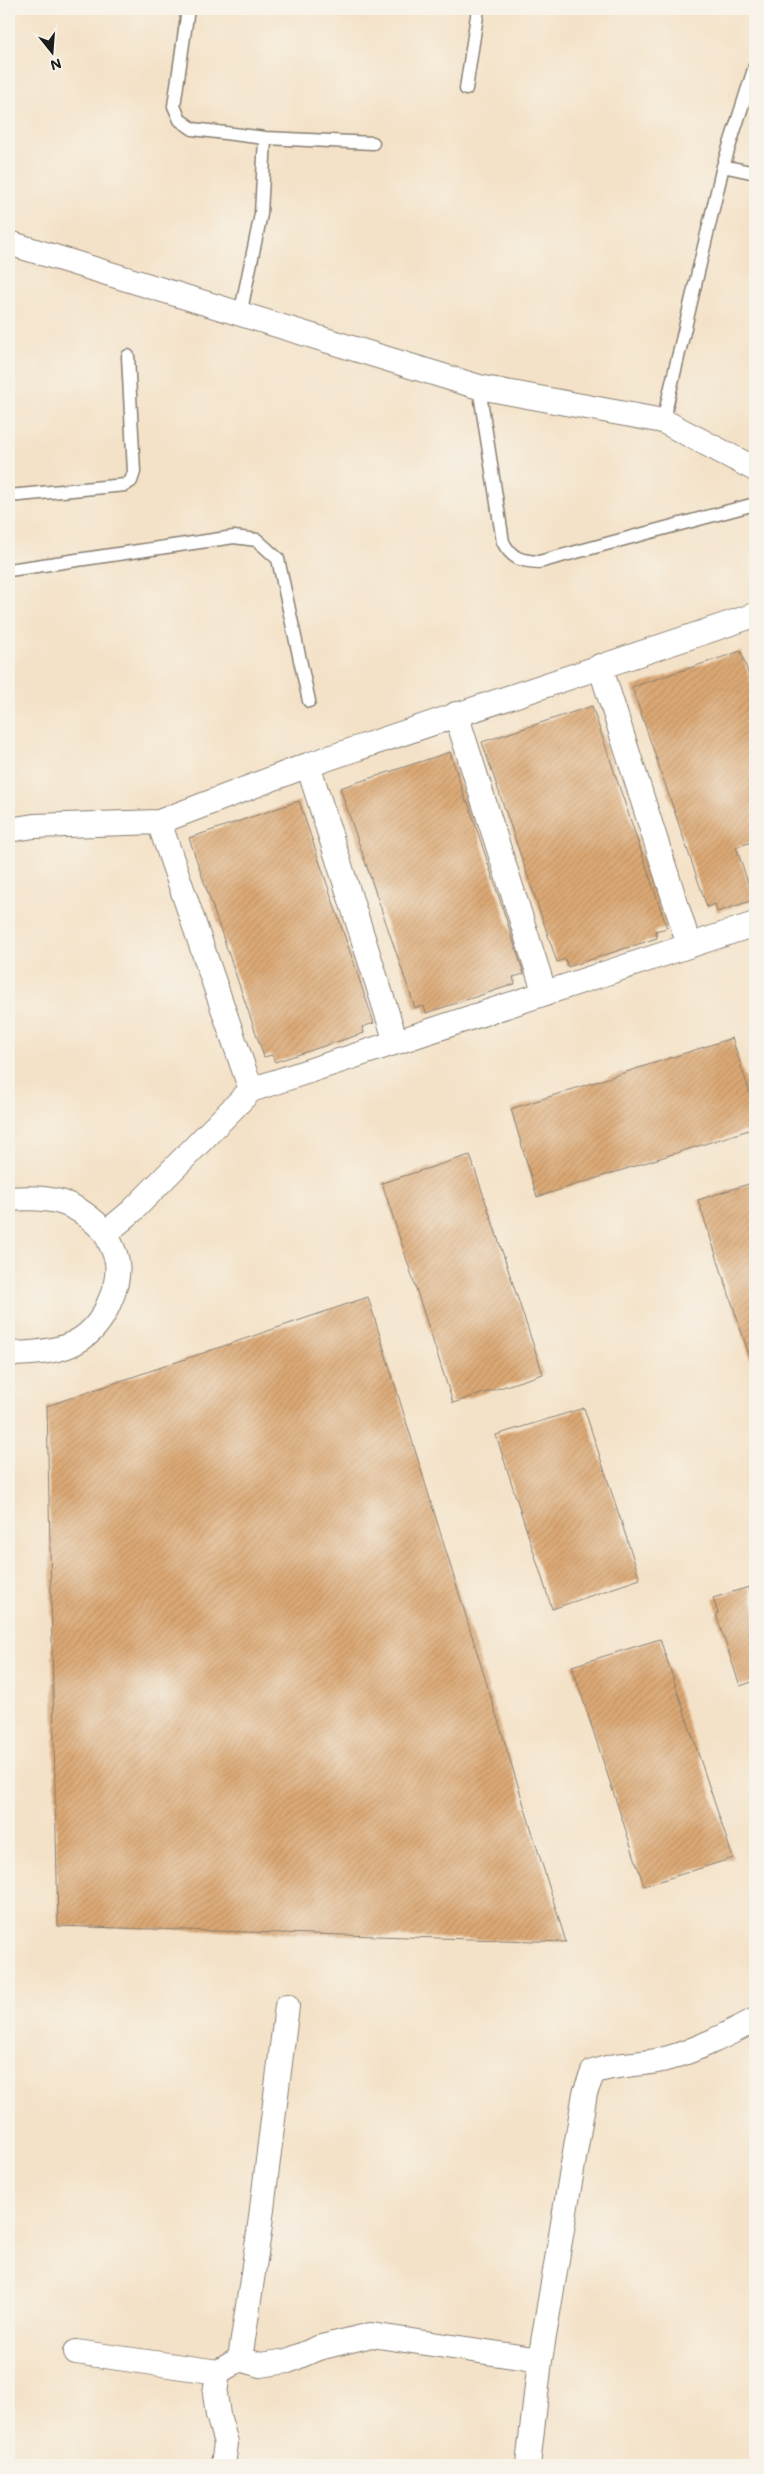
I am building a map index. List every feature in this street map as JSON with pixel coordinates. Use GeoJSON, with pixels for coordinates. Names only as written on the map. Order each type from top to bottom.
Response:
{"type":"FeatureCollection","features":[{"type":"Feature","properties":{"kind":"street"},"geometry":{"type":"LineString","coordinates":[[9,243],[479,387],[663,421],[755,469]]}},
{"type":"Feature","properties":{"kind":"street"},"geometry":{"type":"LineString","coordinates":[[9,830],[34,826],[159,822],[308,765],[755,615]]}},
{"type":"Feature","properties":{"kind":"street"},"geometry":{"type":"LineString","coordinates":[[600,666],[689,945]]}},
{"type":"Feature","properties":{"kind":"street"},"geometry":{"type":"LineString","coordinates":[[456,714],[545,994]]}},
{"type":"Feature","properties":{"kind":"street"},"geometry":{"type":"LineString","coordinates":[[308,765],[396,1042]]}},
{"type":"Feature","properties":{"kind":"street"},"geometry":{"type":"LineString","coordinates":[[159,822],[251,1090]]}},
{"type":"Feature","properties":{"kind":"street"},"geometry":{"type":"LineString","coordinates":[[106,1234],[251,1090],[755,924]]}},
{"type":"Feature","properties":{"kind":"street"},"geometry":{"type":"LineString","coordinates":[[9,1199],[54,1199],[68,1203],[95,1222],[106,1234],[117,1262],[115,1288],[105,1313],[90,1334],[61,1349],[41,1353],[9,1354]]}},
{"type":"Feature","properties":{"kind":"street"},"geometry":{"type":"LineString","coordinates":[[240,2360],[260,2233],[287,2006]]}},
{"type":"Feature","properties":{"kind":"street"},"geometry":{"type":"LineString","coordinates":[[528,2465],[540,2360],[585,2093],[593,2072],[609,2066],[636,2066],[670,2058],[755,2020]]}},
{"type":"Feature","properties":{"kind":"street"},"geometry":{"type":"LineString","coordinates":[[76,2352],[218,2372],[240,2360],[260,2365],[288,2362],[318,2348],[371,2335],[540,2360]]}},
{"type":"Feature","properties":{"kind":"street"},"geometry":{"type":"LineString","coordinates":[[218,2372],[216,2394],[218,2415],[226,2443],[223,2465]]}},
{"type":"Feature","properties":{"kind":"lane"},"geometry":{"type":"LineString","coordinates":[[188,9],[174,106],[180,120],[193,129],[264,138],[372,142]]}},
{"type":"Feature","properties":{"kind":"lane"},"geometry":{"type":"LineString","coordinates":[[466,89],[478,9]]}},
{"type":"Feature","properties":{"kind":"lane"},"geometry":{"type":"LineString","coordinates":[[663,421],[723,166],[755,66]]}},
{"type":"Feature","properties":{"kind":"lane"},"geometry":{"type":"LineString","coordinates":[[240,315],[261,214],[264,138]]}},
{"type":"Feature","properties":{"kind":"lane"},"geometry":{"type":"LineString","coordinates":[[723,166],[755,173]]}},
{"type":"Feature","properties":{"kind":"lane"},"geometry":{"type":"LineString","coordinates":[[9,496],[125,485],[131,481],[134,472],[128,356]]}},
{"type":"Feature","properties":{"kind":"lane"},"geometry":{"type":"LineString","coordinates":[[479,387],[503,542],[510,555],[522,561],[539,562],[755,504]]}},
{"type":"Feature","properties":{"kind":"lane"},"geometry":{"type":"LineString","coordinates":[[9,570],[234,537],[257,540],[278,559],[309,701]]}},
{"type":"Feature","properties":{"kind":"building"},"geometry":{"type":"Polygon","coordinates":[[[741,651],[755,695],[755,841],[736,847],[754,900],[717,912],[715,904],[707,907],[632,687],[741,651]]]}},
{"type":"Feature","properties":{"kind":"building"},"geometry":{"type":"Polygon","coordinates":[[[592,706],[667,928],[655,931],[657,938],[568,967],[565,959],[557,962],[482,742],[592,706]]]}},
{"type":"Feature","properties":{"kind":"building"},"geometry":{"type":"Polygon","coordinates":[[[450,752],[524,974],[513,977],[515,984],[426,1013],[424,1006],[415,1008],[340,788],[450,752]]]}},
{"type":"Feature","properties":{"kind":"building"},"geometry":{"type":"Polygon","coordinates":[[[299,801],[374,1023],[362,1027],[364,1033],[275,1062],[272,1055],[264,1057],[189,838],[299,801]]]}},
{"type":"Feature","properties":{"kind":"building"},"geometry":{"type":"Polygon","coordinates":[[[732,1038],[755,1109],[755,1128],[537,1197],[511,1109],[732,1038]]]}},
{"type":"Feature","properties":{"kind":"building"},"geometry":{"type":"Polygon","coordinates":[[[470,1155],[543,1374],[453,1403],[382,1183],[470,1155]]]}},
{"type":"Feature","properties":{"kind":"building"},"geometry":{"type":"Polygon","coordinates":[[[755,1182],[755,1363],[752,1364],[698,1200],[755,1182]]]}},
{"type":"Feature","properties":{"kind":"building"},"geometry":{"type":"Polygon","coordinates":[[[368,1297],[566,1942],[58,1926],[47,1406],[368,1297]]]}},
{"type":"Feature","properties":{"kind":"building"},"geometry":{"type":"Polygon","coordinates":[[[584,1408],[640,1579],[552,1609],[496,1435],[584,1408]]]}},
{"type":"Feature","properties":{"kind":"building"},"geometry":{"type":"Polygon","coordinates":[[[749,1587],[755,1607],[755,1681],[740,1686],[716,1614],[718,1613],[713,1598],[749,1587]]]}},
{"type":"Feature","properties":{"kind":"building"},"geometry":{"type":"Polygon","coordinates":[[[660,1639],[733,1858],[644,1886],[572,1666],[660,1639]]]}}]}
